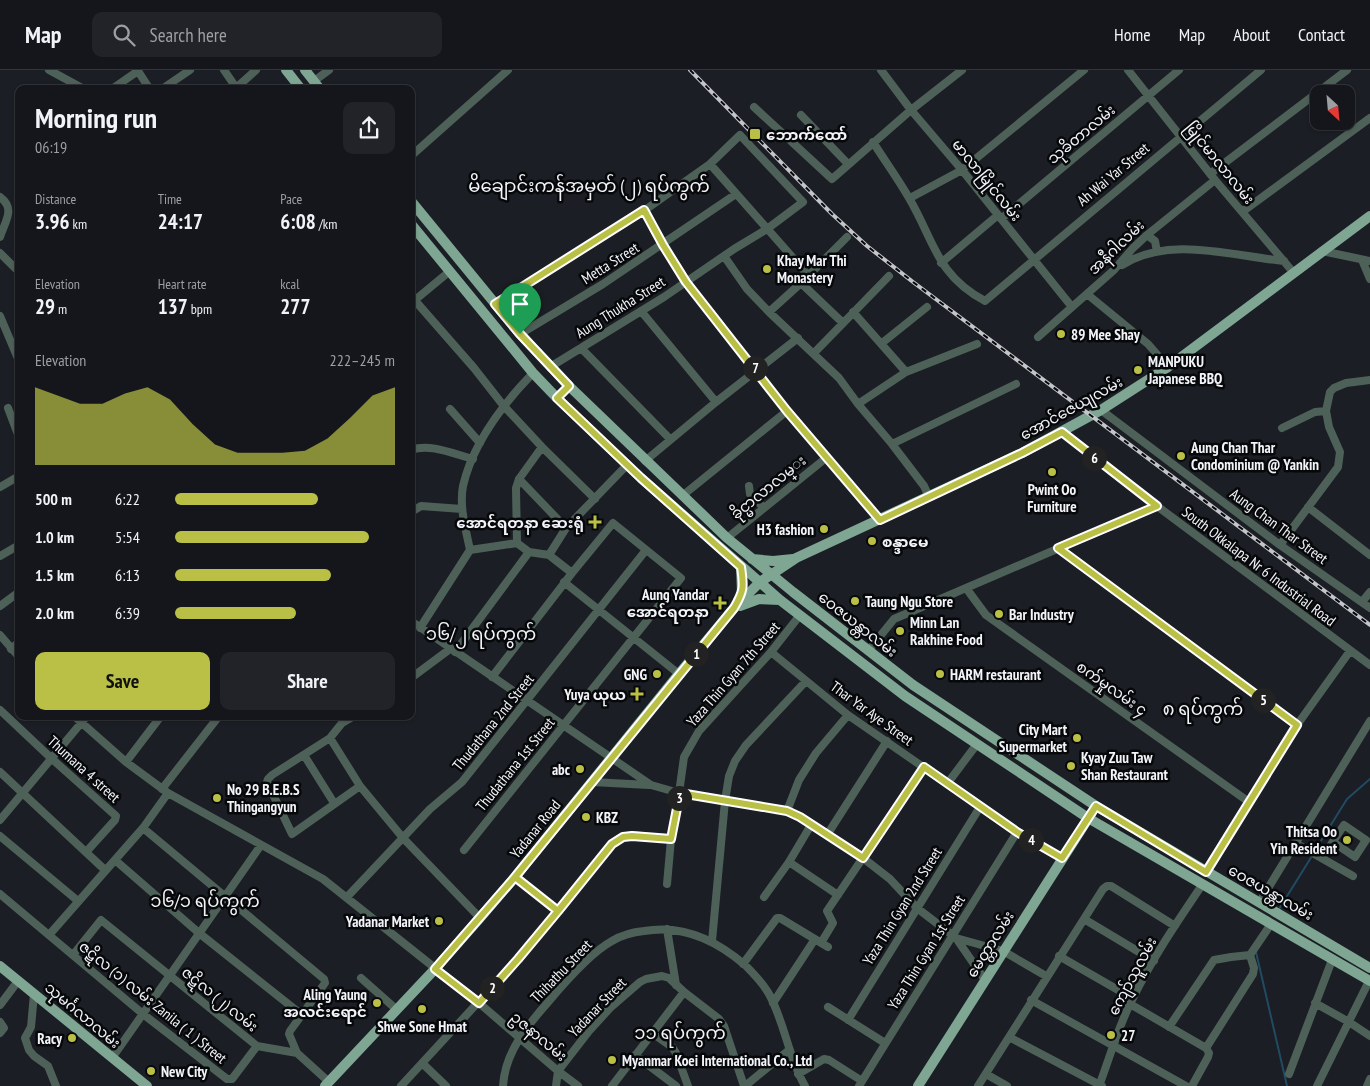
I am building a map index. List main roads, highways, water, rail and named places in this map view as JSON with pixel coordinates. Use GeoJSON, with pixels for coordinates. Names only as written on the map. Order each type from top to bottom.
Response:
{"type":"FeatureCollection","features":[{"type":"Feature","properties":{"kind":"main road"},"geometry":{"type":"LineString","coordinates":[[286,70],[299,85]]}},
{"type":"Feature","properties":{"kind":"main road"},"geometry":{"type":"LineString","coordinates":[[305,70],[317,85]]}},
{"type":"Feature","properties":{"kind":"main road","name":"ဝေဇယန္တာလမ်း"},"geometry":{"type":"LineString","coordinates":[[415,206],[520,334],[550,367],[645,461],[751,559],[913,685],[1096,806],[1370,968]]}},
{"type":"Feature","properties":{"kind":"main road","name":"အောင်ဇေယျလမ်း"},"geometry":{"type":"LineString","coordinates":[[760,582],[796,558],[1022,453],[1101,410],[1168,367],[1370,216]]}},
{"type":"Feature","properties":{"kind":"main road","name":"ဝေဇယန္တာလမ်း"},"geometry":{"type":"LineString","coordinates":[[415,229],[533,373],[557,398],[741,567],[800,616],[905,696],[1088,818],[1370,981]]}},
{"type":"Feature","properties":{"kind":"main road"},"geometry":{"type":"LineString","coordinates":[[557,398],[569,386]]}},
{"type":"Feature","properties":{"kind":"main road"},"geometry":{"type":"LineString","coordinates":[[751,559],[773,561],[796,558]]}},
{"type":"Feature","properties":{"kind":"main road"},"geometry":{"type":"LineString","coordinates":[[793,592],[784,580],[784,575],[796,558]]}},
{"type":"Feature","properties":{"kind":"main road"},"geometry":{"type":"LineString","coordinates":[[734,608],[742,594],[741,567]]}},
{"type":"Feature","properties":{"kind":"main road","name":"Yadanar Road"},"geometry":{"type":"LineString","coordinates":[[327,1084],[480,918],[734,608],[760,582]]}},
{"type":"Feature","properties":{"kind":"main road"},"geometry":{"type":"LineString","coordinates":[[734,608],[759,599],[780,600]]}},
{"type":"Feature","properties":{"kind":"main road"},"geometry":{"type":"LineString","coordinates":[[905,696],[913,685]]}},
{"type":"Feature","properties":{"kind":"main road","name":"မေတ္တာလမ်း"},"geometry":{"type":"LineString","coordinates":[[918,1086],[1096,806]]}},
{"type":"Feature","properties":{"kind":"main road"},"geometry":{"type":"LineString","coordinates":[[1312,948],[1318,938]]}},
{"type":"Feature","properties":{"kind":"main road","name":"သုမင်္ဂလာလမ်း"},"geometry":{"type":"LineString","coordinates":[[0,966],[147,1086]]}},
{"type":"Feature","properties":{"kind":"waterway"},"geometry":{"type":"LineString","coordinates":[[1314,852],[1347,799],[1370,779]]}},
{"type":"Feature","properties":{"kind":"waterway"},"geometry":{"type":"LineString","coordinates":[[1279,909],[1312,856]]}},
{"type":"Feature","properties":{"kind":"waterway"},"geometry":{"type":"LineString","coordinates":[[1256,952],[1287,1086]]}},
{"type":"Feature","properties":{"kind":"railway"},"geometry":{"type":"LineString","coordinates":[[690,70],[832,214],[867,246],[1370,625]]}},
{"type":"Feature","properties":{"kind":"place","name":"ဘောက်ထော်"},"geometry":{"type":"Point","coordinates":[755,134]}},
{"type":"Feature","properties":{"kind":"place","name":"Khay Mar Thi Monastery"},"geometry":{"type":"Point","coordinates":[767,269]}},
{"type":"Feature","properties":{"kind":"place","name":"89 Mee Shay"},"geometry":{"type":"Point","coordinates":[1061,334]}},
{"type":"Feature","properties":{"kind":"place","name":"MANPUKU Japanese BBQ"},"geometry":{"type":"Point","coordinates":[1138,370]}},
{"type":"Feature","properties":{"kind":"place","name":"Aung Chan Thar Condominium @ Yankin"},"geometry":{"type":"Point","coordinates":[1181,456]}},
{"type":"Feature","properties":{"kind":"place","name":"Pwint Oo Furniture"},"geometry":{"type":"Point","coordinates":[1052,472]}},
{"type":"Feature","properties":{"kind":"place","name":"အောင်ရတနာ ဆေးရုံ"},"geometry":{"type":"Point","coordinates":[595,522]}},
{"type":"Feature","properties":{"kind":"place","name":"H3 fashion"},"geometry":{"type":"Point","coordinates":[824,529]}},
{"type":"Feature","properties":{"kind":"place","name":"စန္ဒာမေ"},"geometry":{"type":"Point","coordinates":[872,541]}},
{"type":"Feature","properties":{"kind":"place","name":"Taung Ngu Store"},"geometry":{"type":"Point","coordinates":[855,601]}},
{"type":"Feature","properties":{"kind":"place","name":"Aung Yandar အောင်ရတနာ"},"geometry":{"type":"Point","coordinates":[720,603]}},
{"type":"Feature","properties":{"kind":"place","name":"Bar Industry"},"geometry":{"type":"Point","coordinates":[999,614]}},
{"type":"Feature","properties":{"kind":"place","name":"Minn Lan Rakhine Food"},"geometry":{"type":"Point","coordinates":[900,631]}},
{"type":"Feature","properties":{"kind":"place","name":"GNG"},"geometry":{"type":"Point","coordinates":[657,674]}},
{"type":"Feature","properties":{"kind":"place","name":"HARM restaurant"},"geometry":{"type":"Point","coordinates":[940,674]}},
{"type":"Feature","properties":{"kind":"place","name":"Yuya ယုယ"},"geometry":{"type":"Point","coordinates":[637,694]}},
{"type":"Feature","properties":{"kind":"place","name":"City Mart Supermarket"},"geometry":{"type":"Point","coordinates":[1077,738]}},
{"type":"Feature","properties":{"kind":"place","name":"Kyay Zuu Taw Shan Restaurant"},"geometry":{"type":"Point","coordinates":[1071,766]}},
{"type":"Feature","properties":{"kind":"place","name":"abc"},"geometry":{"type":"Point","coordinates":[580,769]}},
{"type":"Feature","properties":{"kind":"place","name":"No 29 B.E.B.S Thingangyun"},"geometry":{"type":"Point","coordinates":[217,798]}},
{"type":"Feature","properties":{"kind":"place","name":"KBZ"},"geometry":{"type":"Point","coordinates":[586,817]}},
{"type":"Feature","properties":{"kind":"place","name":"Thitsa Oo Yin Resident"},"geometry":{"type":"Point","coordinates":[1347,840]}},
{"type":"Feature","properties":{"kind":"place","name":"Yadanar Market"},"geometry":{"type":"Point","coordinates":[439,921]}},
{"type":"Feature","properties":{"kind":"place","name":"Aling Yaung အလင်းရောင်"},"geometry":{"type":"Point","coordinates":[377,1003]}},
{"type":"Feature","properties":{"kind":"place","name":"Shwe Sone Hmat"},"geometry":{"type":"Point","coordinates":[422,1009]}},
{"type":"Feature","properties":{"kind":"place","name":"27"},"geometry":{"type":"Point","coordinates":[1111,1035]}},
{"type":"Feature","properties":{"kind":"place","name":"Racy"},"geometry":{"type":"Point","coordinates":[72,1038]}},
{"type":"Feature","properties":{"kind":"place","name":"Myanmar Koei International Co., Ltd"},"geometry":{"type":"Point","coordinates":[612,1060]}},
{"type":"Feature","properties":{"kind":"place","name":"New City"},"geometry":{"type":"Point","coordinates":[151,1071]}},
{"type":"Feature","properties":{"kind":"district","name":"မိချောင်းကန်အမှတ် (၂) ရပ်ကွက်"},"geometry":{"type":"Point","coordinates":[589,185]}},
{"type":"Feature","properties":{"kind":"district","name":"၁၆/၂ ရပ်ကွက်"},"geometry":{"type":"Point","coordinates":[481,633]}},
{"type":"Feature","properties":{"kind":"district","name":"၈ ရပ်ကွက်"},"geometry":{"type":"Point","coordinates":[1203,708]}},
{"type":"Feature","properties":{"kind":"district","name":"၁၆/၁ ရပ်ကွက်"},"geometry":{"type":"Point","coordinates":[205,900]}},
{"type":"Feature","properties":{"kind":"district","name":"၁၁ ရပ်ကွက်"},"geometry":{"type":"Point","coordinates":[680,1032]}}]}
